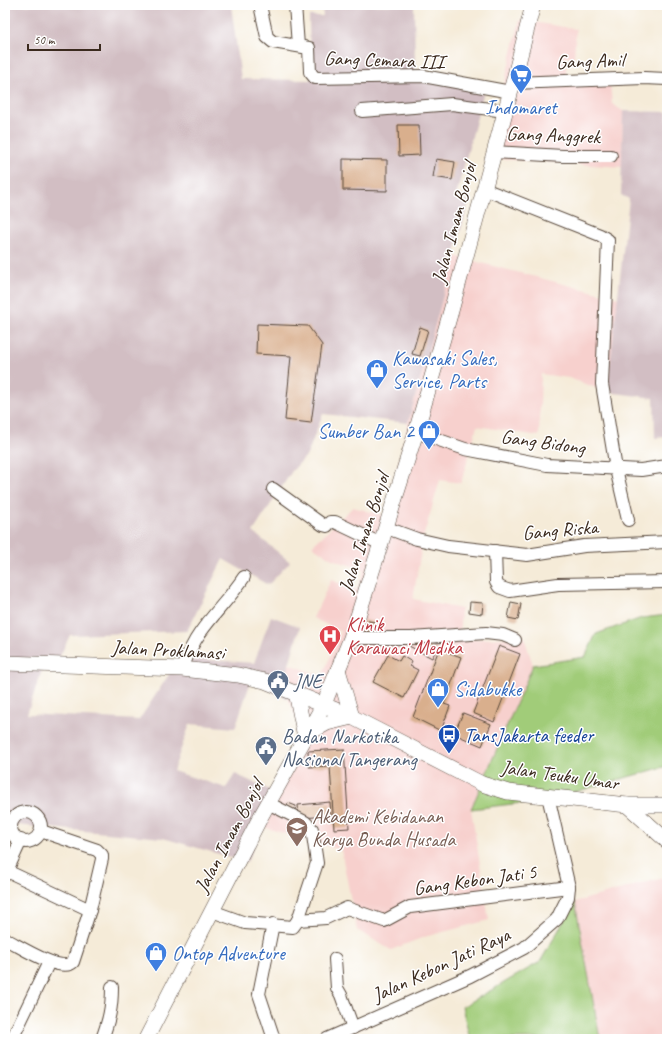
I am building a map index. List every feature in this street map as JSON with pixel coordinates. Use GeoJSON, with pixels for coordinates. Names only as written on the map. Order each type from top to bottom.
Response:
{"type":"FeatureCollection","features":[{"type":"Feature","properties":{"kind":"main road","name":"Jalan Imam Bonjol"},"geometry":{"type":"LineString","coordinates":[[146,1039],[268,803],[324,704],[351,638],[387,528],[416,432],[512,87],[533,5]]}},
{"type":"Feature","properties":{"kind":"main road","name":"Jalan Proklamasi"},"geometry":{"type":"LineString","coordinates":[[5,663],[182,669],[238,675],[265,681],[324,704]]}},
{"type":"Feature","properties":{"kind":"main road"},"geometry":{"type":"LineString","coordinates":[[296,692],[306,735],[327,723],[352,717],[338,670]]}},
{"type":"Feature","properties":{"kind":"main road","name":"Jalan Teuku Umar"},"geometry":{"type":"LineString","coordinates":[[324,704],[482,784],[508,792],[627,804],[667,805]]}},
{"type":"Feature","properties":{"kind":"main road"},"geometry":{"type":"LineString","coordinates":[[627,804],[667,841]]}},
{"type":"Feature","properties":{"kind":"street","name":"Gang Cemara III"},"geometry":{"type":"LineString","coordinates":[[260,5],[267,37],[273,42],[309,48],[310,72],[315,78],[423,76],[512,87]]}},
{"type":"Feature","properties":{"kind":"street"},"geometry":{"type":"LineString","coordinates":[[295,5],[298,46]]}},
{"type":"Feature","properties":{"kind":"street","name":"Gang Amil"},"geometry":{"type":"LineString","coordinates":[[512,87],[644,78],[667,79]]}},
{"type":"Feature","properties":{"kind":"street"},"geometry":{"type":"LineString","coordinates":[[362,112],[452,104],[505,110]]}},
{"type":"Feature","properties":{"kind":"street","name":"Gang Anggrek"},"geometry":{"type":"LineString","coordinates":[[494,152],[563,156],[611,156]]}},
{"type":"Feature","properties":{"kind":"street"},"geometry":{"type":"LineString","coordinates":[[484,189],[600,235],[608,240],[602,384],[616,469],[628,520]]}},
{"type":"Feature","properties":{"kind":"street","name":"Gang Bidong"},"geometry":{"type":"LineString","coordinates":[[416,432],[465,449],[547,465],[640,470],[667,466]]}},
{"type":"Feature","properties":{"kind":"street"},"geometry":{"type":"LineString","coordinates":[[273,489],[323,525],[327,526],[330,522],[335,522],[381,544]]}},
{"type":"Feature","properties":{"kind":"street","name":"Gang Riska"},"geometry":{"type":"LineString","coordinates":[[387,528],[417,539],[448,546],[527,555],[584,546],[667,542]]}},
{"type":"Feature","properties":{"kind":"street"},"geometry":{"type":"LineString","coordinates":[[495,551],[496,582],[499,587],[510,591],[558,584],[667,582]]}},
{"type":"Feature","properties":{"kind":"street"},"geometry":{"type":"LineString","coordinates":[[182,669],[200,632],[234,592],[244,577]]}},
{"type":"Feature","properties":{"kind":"street"},"geometry":{"type":"LineString","coordinates":[[351,638],[411,638],[486,633],[503,635],[515,640]]}},
{"type":"Feature","properties":{"kind":"street","name":"Jalan Kebon Jati Raya"},"geometry":{"type":"LineString","coordinates":[[327,1039],[470,976],[524,948],[557,919],[568,897],[569,887],[548,796]]}},
{"type":"Feature","properties":{"kind":"street"},"geometry":{"type":"LineString","coordinates":[[268,803],[305,822],[312,829],[317,863],[298,920]]}},
{"type":"Feature","properties":{"kind":"street"},"geometry":{"type":"LineString","coordinates":[[24,812],[34,814],[40,821],[40,831],[35,839],[25,841],[16,838],[12,830],[10,815],[24,812]]}},
{"type":"Feature","properties":{"kind":"street"},"geometry":{"type":"LineString","coordinates":[[5,939],[49,962],[65,965],[71,964],[73,962],[90,910],[102,855],[97,850],[40,831]]}},
{"type":"Feature","properties":{"kind":"street"},"geometry":{"type":"LineString","coordinates":[[20,840],[6,873],[90,910]]}},
{"type":"Feature","properties":{"kind":"street","name":"Gang Kebon Jati 5"},"geometry":{"type":"LineString","coordinates":[[273,924],[293,927],[298,920],[326,918],[347,908],[384,921],[410,907],[569,887]]}},
{"type":"Feature","properties":{"kind":"street"},"geometry":{"type":"LineString","coordinates":[[212,911],[245,923],[273,924],[259,994],[274,1039]]}},
{"type":"Feature","properties":{"kind":"street"},"geometry":{"type":"LineString","coordinates":[[335,959],[337,988],[353,1028]]}},
{"type":"Feature","properties":{"kind":"street"},"geometry":{"type":"LineString","coordinates":[[12,1039],[49,962]]}},
{"type":"Feature","properties":{"kind":"street"},"geometry":{"type":"LineString","coordinates":[[102,1039],[112,1005],[112,987]]}},
{"type":"Feature","properties":{"kind":"shaded area"},"geometry":{"type":"Polygon","coordinates":[[[5,5],[231,5],[241,79],[310,80],[309,16],[323,16],[322,5],[414,5],[415,72],[486,84],[455,199],[469,201],[408,423],[323,414],[307,455],[292,471],[253,532],[290,562],[268,585],[223,559],[187,631],[70,635],[58,660],[46,659],[27,714],[139,720],[172,670],[195,659],[254,663],[271,616],[300,627],[289,664],[288,699],[251,681],[235,728],[190,724],[173,771],[226,788],[235,774],[274,792],[263,827],[247,862],[163,838],[5,824],[5,5]]]}},
{"type":"Feature","properties":{"kind":"shaded area"},"geometry":{"type":"Polygon","coordinates":[[[520,20],[576,29],[574,58],[566,57],[566,83],[610,83],[612,104],[623,111],[622,167],[486,158],[520,20]]]}},
{"type":"Feature","properties":{"kind":"shaded area"},"geometry":{"type":"Polygon","coordinates":[[[623,111],[667,112],[667,437],[655,438],[654,398],[607,392],[629,199],[621,195],[623,111]]]}},
{"type":"Feature","properties":{"kind":"shaded area"},"geometry":{"type":"Polygon","coordinates":[[[454,256],[618,298],[607,392],[569,378],[541,374],[539,436],[477,426],[461,483],[440,480],[423,538],[413,599],[461,609],[459,640],[524,637],[533,665],[471,809],[489,920],[424,937],[391,950],[357,930],[341,850],[263,827],[290,757],[299,723],[288,699],[289,664],[322,676],[341,632],[313,618],[331,580],[357,590],[364,570],[332,559],[312,546],[353,507],[386,516],[408,423],[454,256]]]}},
{"type":"Feature","properties":{"kind":"shaded area"},"geometry":{"type":"Polygon","coordinates":[[[667,877],[667,1039],[600,1039],[575,902],[667,877]]]}},
{"type":"Feature","properties":{"kind":"green space"},"geometry":{"type":"Polygon","coordinates":[[[667,615],[667,766],[546,800],[471,809],[533,665],[585,657],[596,634],[642,618],[667,615]]]}},
{"type":"Feature","properties":{"kind":"green space"},"geometry":{"type":"Polygon","coordinates":[[[575,902],[600,1039],[470,1039],[462,1007],[540,962],[575,902]]]}},
{"type":"Feature","properties":{"kind":"building"},"geometry":{"type":"Polygon","coordinates":[[[398,125],[419,125],[420,155],[399,156],[398,125]]]}},
{"type":"Feature","properties":{"kind":"building"},"geometry":{"type":"Polygon","coordinates":[[[343,159],[387,160],[387,191],[343,190],[343,159]]]}},
{"type":"Feature","properties":{"kind":"building"},"geometry":{"type":"Polygon","coordinates":[[[436,159],[455,162],[452,180],[433,177],[436,159]]]}},
{"type":"Feature","properties":{"kind":"building"},"geometry":{"type":"Polygon","coordinates":[[[257,324],[308,326],[322,345],[311,423],[285,420],[291,356],[256,354],[257,324]]]}},
{"type":"Feature","properties":{"kind":"building"},"geometry":{"type":"Polygon","coordinates":[[[420,327],[428,330],[420,356],[412,354],[420,327]]]}},
{"type":"Feature","properties":{"kind":"building"},"geometry":{"type":"Polygon","coordinates":[[[470,602],[483,603],[482,614],[469,612],[470,602]]]}},
{"type":"Feature","properties":{"kind":"building"},"geometry":{"type":"Polygon","coordinates":[[[511,602],[521,604],[518,620],[508,618],[511,602]]]}},
{"type":"Feature","properties":{"kind":"building"},"geometry":{"type":"Polygon","coordinates":[[[363,620],[381,623],[378,636],[361,633],[363,620]]]}},
{"type":"Feature","properties":{"kind":"building"},"geometry":{"type":"Polygon","coordinates":[[[411,642],[424,648],[426,643],[437,648],[432,658],[409,646],[411,642]]]}},
{"type":"Feature","properties":{"kind":"building"},"geometry":{"type":"Polygon","coordinates":[[[499,646],[520,654],[494,722],[473,713],[499,646]]]}},
{"type":"Feature","properties":{"kind":"building"},"geometry":{"type":"Polygon","coordinates":[[[439,649],[461,657],[444,704],[450,706],[441,731],[413,717],[439,649]]]}},
{"type":"Feature","properties":{"kind":"building"},"geometry":{"type":"Polygon","coordinates":[[[388,655],[399,661],[402,656],[412,662],[410,666],[418,670],[404,698],[373,682],[388,655]]]}},
{"type":"Feature","properties":{"kind":"building"},"geometry":{"type":"Polygon","coordinates":[[[463,713],[491,724],[482,746],[454,734],[463,713]]]}},
{"type":"Feature","properties":{"kind":"building"},"geometry":{"type":"Polygon","coordinates":[[[344,749],[349,828],[334,829],[330,766],[309,767],[308,751],[344,749]]]}},
{"type":"Feature","properties":{"kind":"building"},"geometry":{"type":"Polygon","coordinates":[[[330,802],[331,816],[299,818],[298,805],[330,802]]]}},
{"type":"Feature","properties":{"kind":"building"},"geometry":{"type":"Polygon","coordinates":[[[288,803],[296,806],[294,813],[285,811],[288,803]]]}},
{"type":"Feature","properties":{"kind":"place","name":"Indomaret"},"geometry":{"type":"Point","coordinates":[521,94]}},
{"type":"Feature","properties":{"kind":"place","name":"Kawasaki Sales, Service, Parts"},"geometry":{"type":"Point","coordinates":[377,390]}},
{"type":"Feature","properties":{"kind":"place","name":"Sumber Ban 2"},"geometry":{"type":"Point","coordinates":[429,450]}},
{"type":"Feature","properties":{"kind":"place","name":"Klinik Karawaci Medika"},"geometry":{"type":"Point","coordinates":[330,656]}},
{"type":"Feature","properties":{"kind":"place","name":"JNE"},"geometry":{"type":"Point","coordinates":[278,700]}},
{"type":"Feature","properties":{"kind":"place","name":"Sidabukke"},"geometry":{"type":"Point","coordinates":[438,708]}},
{"type":"Feature","properties":{"kind":"place","name":"TansJakarta feeder"},"geometry":{"type":"Point","coordinates":[449,754]}},
{"type":"Feature","properties":{"kind":"place","name":"Badan Narkotika Nasional Tangerang"},"geometry":{"type":"Point","coordinates":[266,766]}},
{"type":"Feature","properties":{"kind":"place","name":"Akademi Kebidanan Karya Bunda Husada"},"geometry":{"type":"Point","coordinates":[297,848]}},
{"type":"Feature","properties":{"kind":"place","name":"Ontop Adventure"},"geometry":{"type":"Point","coordinates":[156,972]}}]}
